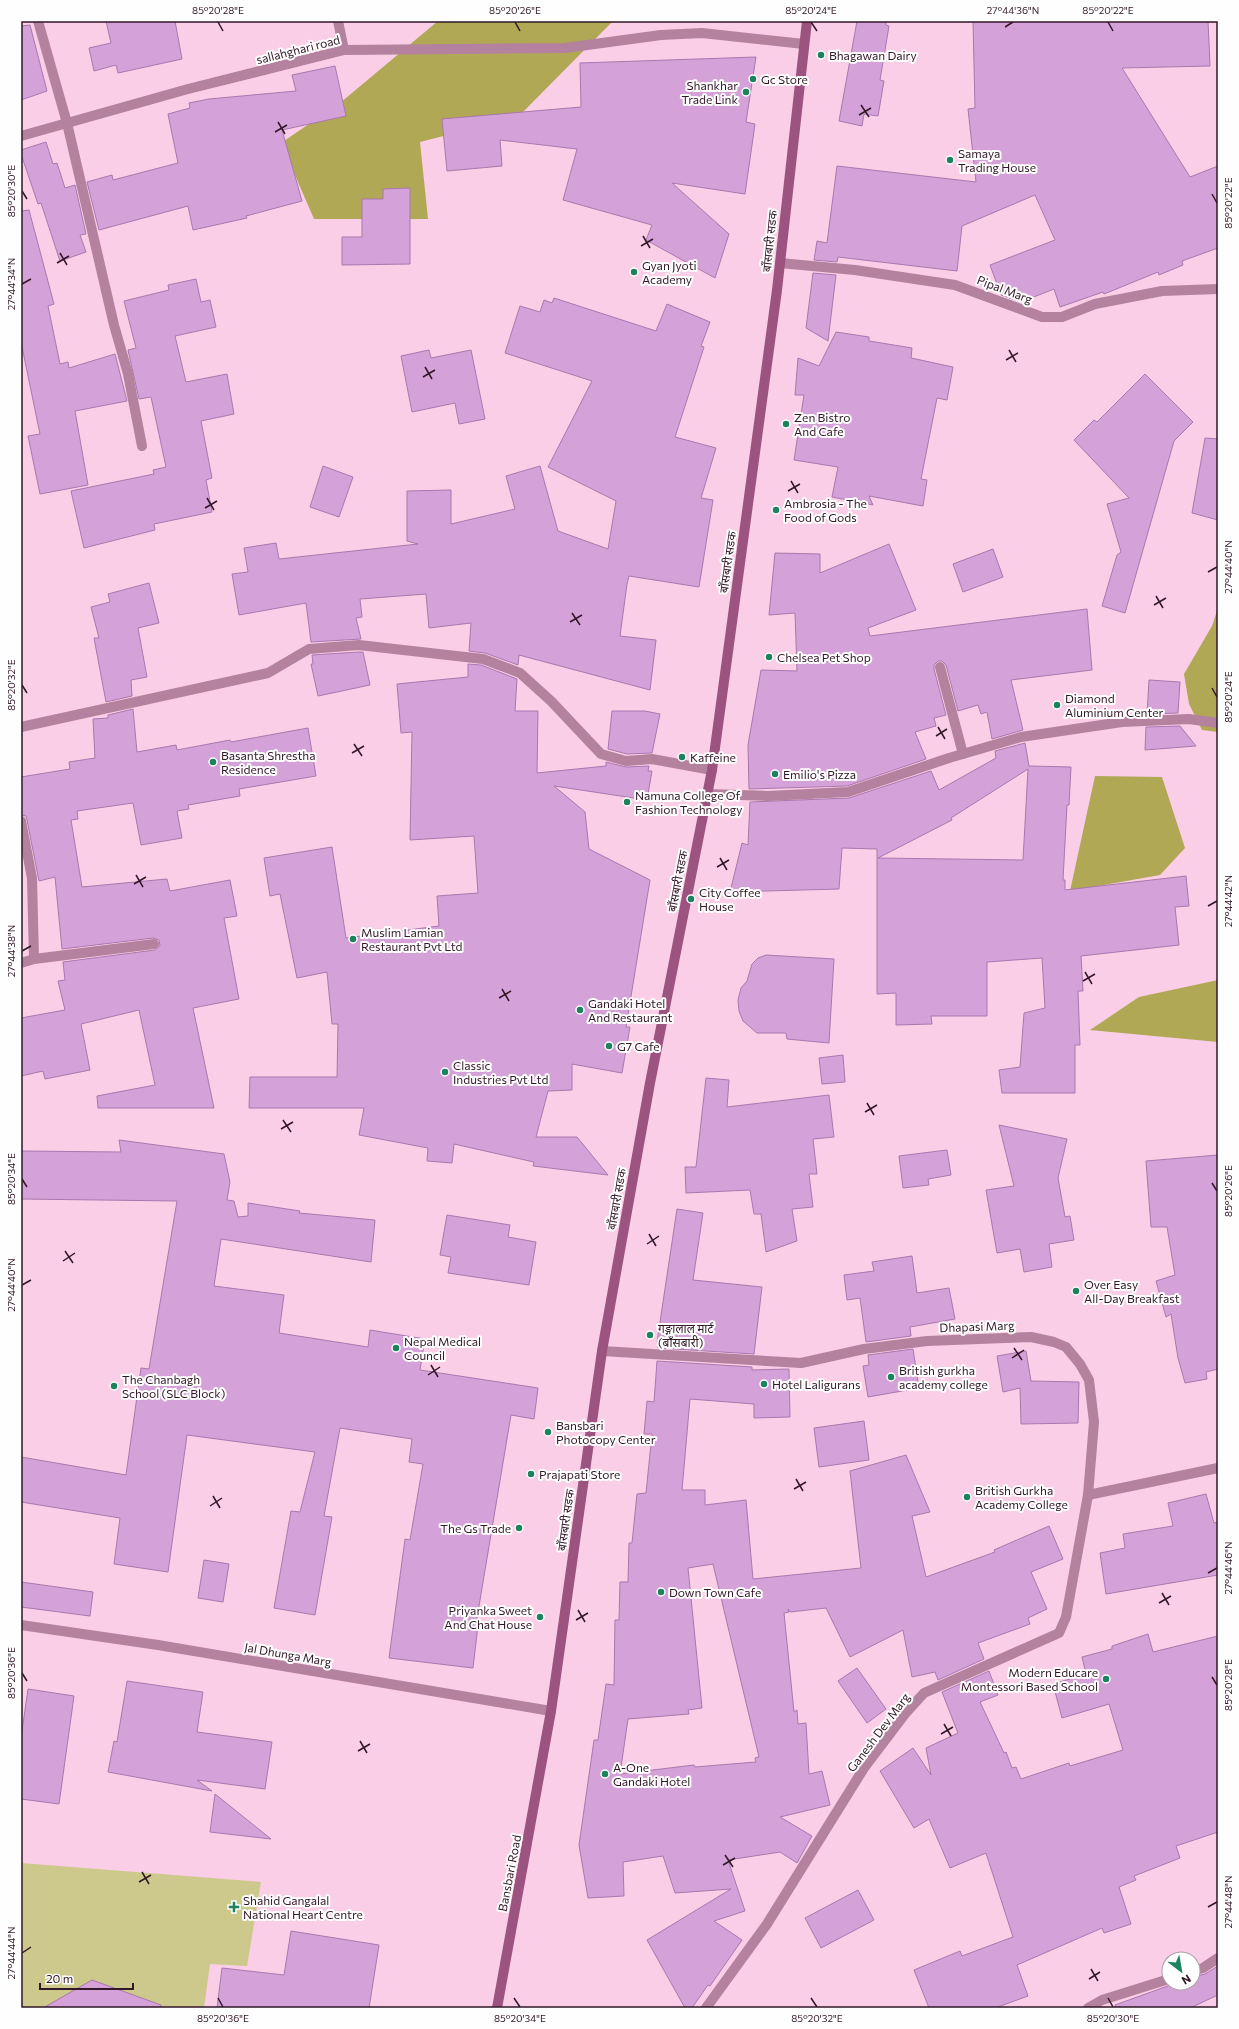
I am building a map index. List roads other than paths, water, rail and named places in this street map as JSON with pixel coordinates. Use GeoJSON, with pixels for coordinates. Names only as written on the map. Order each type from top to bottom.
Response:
{"type":"FeatureCollection","features":[{"type":"Feature","properties":{"kind":"main road","name":"बाँसबारी सडक"},"geometry":{"type":"LineString","coordinates":[[546,1742],[602,1351],[650,1083],[712,770],[780,263],[807,21]]}},
{"type":"Feature","properties":{"kind":"main road","name":"Bansbari Road"},"geometry":{"type":"LineString","coordinates":[[497,2008],[546,1742]]}},
{"type":"Feature","properties":{"kind":"street"},"geometry":{"type":"LineString","coordinates":[[38,21],[67,123],[114,325],[128,374],[142,446]]}},
{"type":"Feature","properties":{"kind":"street"},"geometry":{"type":"LineString","coordinates":[[338,21],[344,50]]}},
{"type":"Feature","properties":{"kind":"street","name":"sallahghari road"},"geometry":{"type":"LineString","coordinates":[[21,136],[344,50],[565,48],[660,35],[702,33],[804,44]]}},
{"type":"Feature","properties":{"kind":"street","name":"Pipal Marg"},"geometry":{"type":"LineString","coordinates":[[780,263],[855,270],[955,285],[1042,317],[1062,317],[1095,304],[1162,291],[1218,289]]}},
{"type":"Feature","properties":{"kind":"street"},"geometry":{"type":"LineString","coordinates":[[21,727],[268,673],[309,649],[359,645],[484,659],[520,673],[551,701],[601,754],[626,761],[652,759],[712,770]]}},
{"type":"Feature","properties":{"kind":"street"},"geometry":{"type":"LineString","coordinates":[[940,667],[963,754]]}},
{"type":"Feature","properties":{"kind":"street"},"geometry":{"type":"LineString","coordinates":[[707,794],[768,796],[848,792],[963,754],[1021,737],[1122,722],[1189,719],[1218,723]]}},
{"type":"Feature","properties":{"kind":"street"},"geometry":{"type":"LineString","coordinates":[[21,821],[32,878],[34,959]]}},
{"type":"Feature","properties":{"kind":"street"},"geometry":{"type":"LineString","coordinates":[[21,963],[34,959],[154,944]]}},
{"type":"Feature","properties":{"kind":"street","name":"Dhapasi Marg"},"geometry":{"type":"LineString","coordinates":[[602,1351],[801,1363],[864,1349],[927,1341],[1031,1337],[1054,1342],[1066,1347],[1080,1364],[1090,1380],[1094,1422],[1088,1495]]}},
{"type":"Feature","properties":{"kind":"street"},"geometry":{"type":"LineString","coordinates":[[1088,1495],[1218,1468]]}},
{"type":"Feature","properties":{"kind":"street","name":"Ganesh Dev Marg"},"geometry":{"type":"LineString","coordinates":[[706,2008],[767,1924],[864,1768],[905,1714],[924,1693],[1059,1634],[1066,1617],[1088,1495]]}},
{"type":"Feature","properties":{"kind":"street","name":"Jal Dhunga Marg"},"geometry":{"type":"LineString","coordinates":[[21,1625],[158,1645],[551,1711]]}},
{"type":"Feature","properties":{"kind":"street"},"geometry":{"type":"LineString","coordinates":[[1201,1969],[1218,1958]]}},
{"type":"Feature","properties":{"kind":"street"},"geometry":{"type":"LineString","coordinates":[[1088,2008],[1102,2000],[1161,1982]]}},
{"type":"Feature","properties":{"kind":"place","name":"Bhagawan Dairy"},"geometry":{"type":"Point","coordinates":[821,55]}},
{"type":"Feature","properties":{"kind":"place","name":"Gc Store"},"geometry":{"type":"Point","coordinates":[753,79]}},
{"type":"Feature","properties":{"kind":"place","name":"Shankhar Trade Link"},"geometry":{"type":"Point","coordinates":[746,92]}},
{"type":"Feature","properties":{"kind":"place","name":"Samaya Trading House"},"geometry":{"type":"Point","coordinates":[950,160]}},
{"type":"Feature","properties":{"kind":"place","name":"Gyan Jyoti Academy"},"geometry":{"type":"Point","coordinates":[634,272]}},
{"type":"Feature","properties":{"kind":"place","name":"Zen Bistro And Cafe"},"geometry":{"type":"Point","coordinates":[786,424]}},
{"type":"Feature","properties":{"kind":"place","name":"Ambrosia - The Food of Gods"},"geometry":{"type":"Point","coordinates":[776,510]}},
{"type":"Feature","properties":{"kind":"place","name":"Chelsea Pet Shop"},"geometry":{"type":"Point","coordinates":[769,657]}},
{"type":"Feature","properties":{"kind":"place","name":"Diamond Aluminium Center"},"geometry":{"type":"Point","coordinates":[1057,705]}},
{"type":"Feature","properties":{"kind":"place","name":"Kaffeine"},"geometry":{"type":"Point","coordinates":[682,757]}},
{"type":"Feature","properties":{"kind":"place","name":"Basanta Shrestha Residence"},"geometry":{"type":"Point","coordinates":[213,762]}},
{"type":"Feature","properties":{"kind":"place","name":"Emilio's Pizza"},"geometry":{"type":"Point","coordinates":[775,774]}},
{"type":"Feature","properties":{"kind":"place","name":"Namuna College Of Fashion Technology"},"geometry":{"type":"Point","coordinates":[627,802]}},
{"type":"Feature","properties":{"kind":"place","name":"City Coffee House"},"geometry":{"type":"Point","coordinates":[691,899]}},
{"type":"Feature","properties":{"kind":"place","name":"Muslim Lamian Restaurant Pvt Ltd"},"geometry":{"type":"Point","coordinates":[353,939]}},
{"type":"Feature","properties":{"kind":"place","name":"Gandaki Hotel And Restaurant"},"geometry":{"type":"Point","coordinates":[580,1010]}},
{"type":"Feature","properties":{"kind":"place","name":"G7 Cafe"},"geometry":{"type":"Point","coordinates":[609,1046]}},
{"type":"Feature","properties":{"kind":"place","name":"Classic Industries Pvt Ltd"},"geometry":{"type":"Point","coordinates":[445,1072]}},
{"type":"Feature","properties":{"kind":"place","name":"Over Easy All-Day Breakfast"},"geometry":{"type":"Point","coordinates":[1076,1291]}},
{"type":"Feature","properties":{"kind":"place","name":"गङ्गालाल मार्ट (बाँसबारी)"},"geometry":{"type":"Point","coordinates":[650,1335]}},
{"type":"Feature","properties":{"kind":"place","name":"Nepal Medical Council"},"geometry":{"type":"Point","coordinates":[396,1348]}},
{"type":"Feature","properties":{"kind":"place","name":"British gurkha academy college"},"geometry":{"type":"Point","coordinates":[891,1377]}},
{"type":"Feature","properties":{"kind":"place","name":"Hotel Laligurans"},"geometry":{"type":"Point","coordinates":[764,1384]}},
{"type":"Feature","properties":{"kind":"place","name":"The Chanbagh School (SLC Block)"},"geometry":{"type":"Point","coordinates":[114,1386]}},
{"type":"Feature","properties":{"kind":"place","name":"Bansbari Photocopy Center"},"geometry":{"type":"Point","coordinates":[548,1432]}},
{"type":"Feature","properties":{"kind":"place","name":"Prajapati Store"},"geometry":{"type":"Point","coordinates":[531,1474]}},
{"type":"Feature","properties":{"kind":"place","name":"British Gurkha Academy College"},"geometry":{"type":"Point","coordinates":[967,1497]}},
{"type":"Feature","properties":{"kind":"place","name":"The Gs Trade"},"geometry":{"type":"Point","coordinates":[519,1528]}},
{"type":"Feature","properties":{"kind":"place","name":"Down Town Cafe"},"geometry":{"type":"Point","coordinates":[661,1592]}},
{"type":"Feature","properties":{"kind":"place","name":"Priyanka Sweet And Chat House"},"geometry":{"type":"Point","coordinates":[540,1617]}},
{"type":"Feature","properties":{"kind":"place","name":"Modern Educare Montessori Based School"},"geometry":{"type":"Point","coordinates":[1106,1679]}},
{"type":"Feature","properties":{"kind":"place","name":"A-One Gandaki Hotel"},"geometry":{"type":"Point","coordinates":[605,1774]}},
{"type":"Feature","properties":{"kind":"place","name":"Shahid Gangalal National Heart Centre"},"geometry":{"type":"Point","coordinates":[234,1907]}}]}
